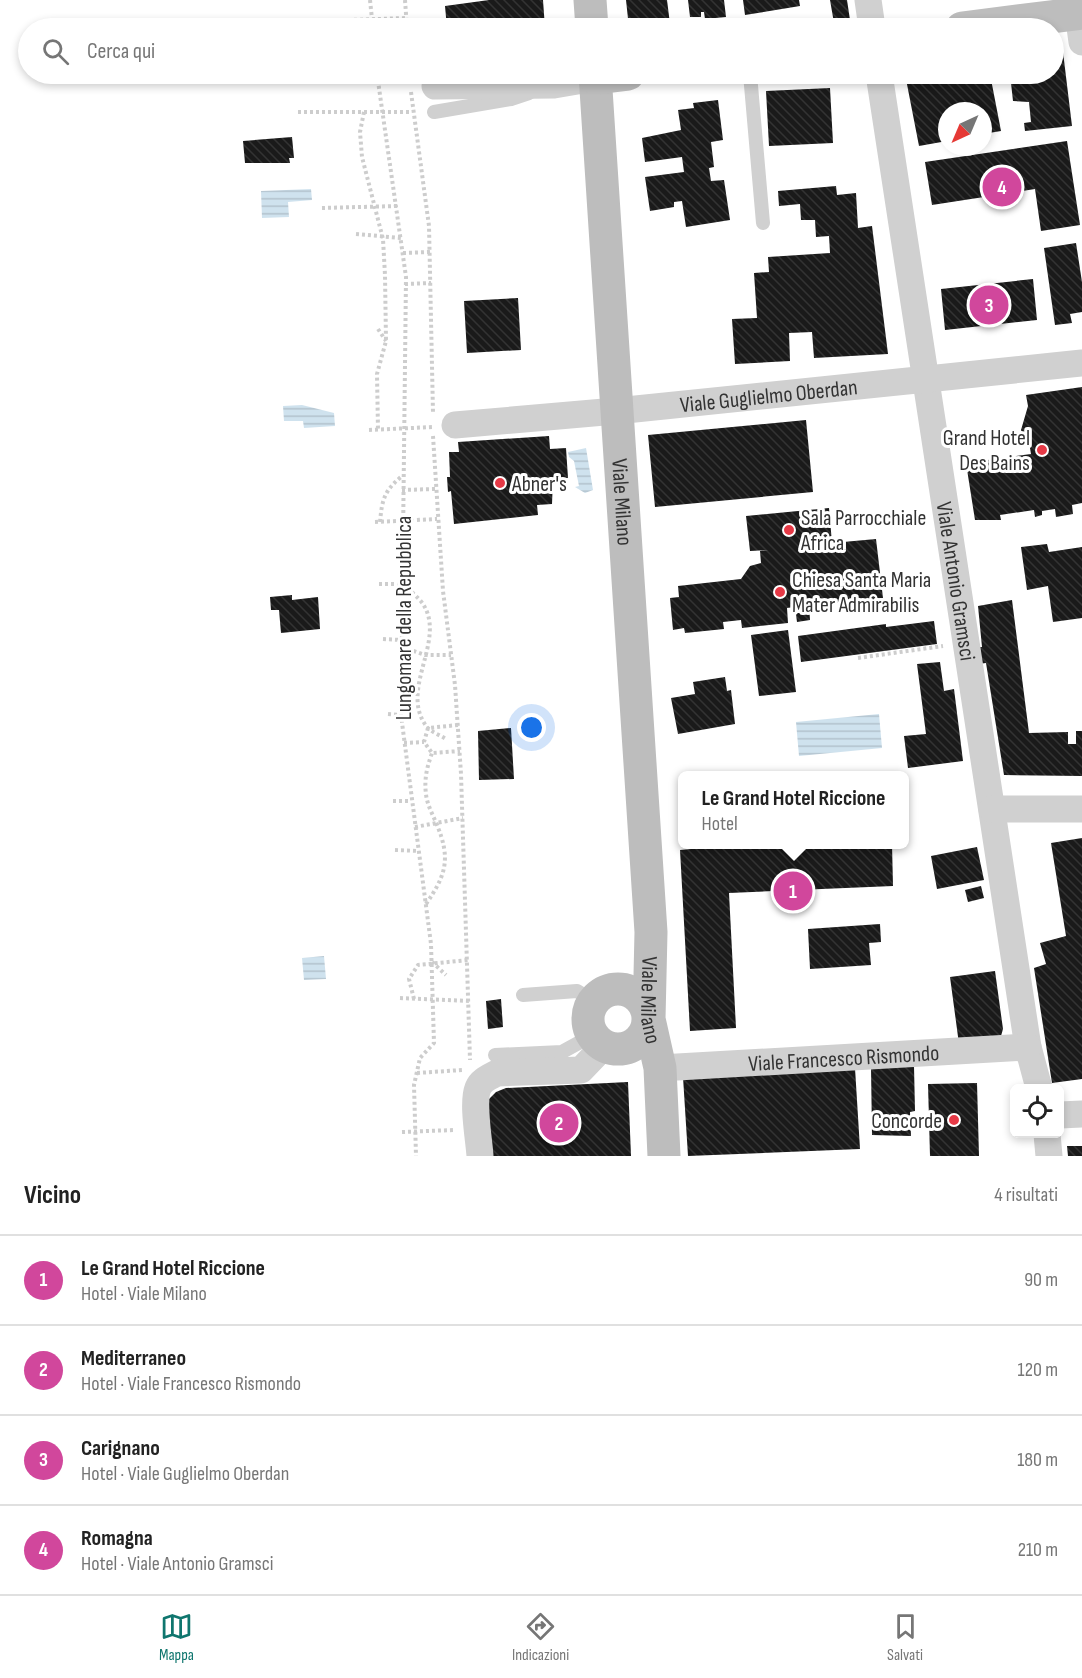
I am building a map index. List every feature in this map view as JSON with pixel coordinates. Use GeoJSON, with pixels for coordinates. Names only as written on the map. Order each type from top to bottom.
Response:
{"type":"FeatureCollection","features":[{"type":"Feature","properties":{"kind":"street"},"geometry":{"type":"LineString","coordinates":[[590,0],[591,18]]}},
{"type":"Feature","properties":{"kind":"street"},"geometry":{"type":"LineString","coordinates":[[868,0],[871,18]]}},
{"type":"Feature","properties":{"kind":"street"},"geometry":{"type":"LineString","coordinates":[[1064,23],[1080,22]]}},
{"type":"Feature","properties":{"kind":"street"},"geometry":{"type":"LineString","coordinates":[[427,96],[559,84]]}},
{"type":"Feature","properties":{"kind":"street","name":"Viale Milano"},"geometry":{"type":"LineString","coordinates":[[596,84],[636,784],[651,932],[649,1019],[660,1068],[664,1156]]}},
{"type":"Feature","properties":{"kind":"street","name":"Viale Antonio Gramsci"},"geometry":{"type":"LineString","coordinates":[[881,84],[1029,1047],[1038,1084]]}},
{"type":"Feature","properties":{"kind":"street","name":"Viale Guglielmo Oberdan"},"geometry":{"type":"LineString","coordinates":[[444,426],[616,411],[1082,363]]}},
{"type":"Feature","properties":{"kind":"street"},"geometry":{"type":"LineString","coordinates":[[992,809],[1082,809]]}},
{"type":"Feature","properties":{"kind":"street","name":"Viale Milano"},"geometry":{"type":"LineString","coordinates":[[601,996],[651,932]]}},
{"type":"Feature","properties":{"kind":"street"},"geometry":{"type":"LineString","coordinates":[[480,1156],[474,1078],[496,1073],[581,1070],[608,1043],[643,1037],[649,1019],[647,1009],[636,994],[617,988],[601,996],[588,1018],[608,1043]]}},
{"type":"Feature","properties":{"kind":"street","name":"Viale Milano"},"geometry":{"type":"LineString","coordinates":[[608,1043],[660,1068]]}},
{"type":"Feature","properties":{"kind":"street","name":"Viale Francesco Rismondo"},"geometry":{"type":"LineString","coordinates":[[660,1068],[1029,1047]]}},
{"type":"Feature","properties":{"kind":"street"},"geometry":{"type":"LineString","coordinates":[[1064,1115],[1082,1114]]}},
{"type":"Feature","properties":{"kind":"street"},"geometry":{"type":"LineString","coordinates":[[1047,1138],[1048,1156]]}},
{"type":"Feature","properties":{"kind":"lane"},"geometry":{"type":"LineString","coordinates":[[751,84],[763,223]]}},
{"type":"Feature","properties":{"kind":"lane"},"geometry":{"type":"LineString","coordinates":[[523,995],[577,991],[601,996]]}},
{"type":"Feature","properties":{"kind":"lane"},"geometry":{"type":"LineString","coordinates":[[495,1055],[562,1052],[608,1043]]}},
{"type":"Feature","properties":{"kind":"path"},"geometry":{"type":"LineString","coordinates":[[370,0],[373,18]]}},
{"type":"Feature","properties":{"kind":"path"},"geometry":{"type":"LineString","coordinates":[[405,0],[406,18]]}},
{"type":"Feature","properties":{"kind":"path","name":"Lungomare della Repubblica"},"geometry":{"type":"LineString","coordinates":[[378,84],[397,206],[405,284],[401,715],[426,904],[432,962],[435,1043],[420,1058],[414,1085],[416,1156]]}},
{"type":"Feature","properties":{"kind":"path","name":"Lungomare della Repubblica"},"geometry":{"type":"LineString","coordinates":[[427,96],[411,112],[429,226],[431,284],[444,426],[435,489],[460,751],[470,1055]]}},
{"type":"Feature","properties":{"kind":"path"},"geometry":{"type":"LineString","coordinates":[[298,112],[411,112]]}},
{"type":"Feature","properties":{"kind":"path"},"geometry":{"type":"LineString","coordinates":[[364,112],[360,132],[362,158],[383,239],[386,341],[377,374],[378,430]]}},
{"type":"Feature","properties":{"kind":"path"},"geometry":{"type":"LineString","coordinates":[[322,208],[397,206]]}},
{"type":"Feature","properties":{"kind":"path"},"geometry":{"type":"LineString","coordinates":[[356,234],[383,239],[401,238]]}},
{"type":"Feature","properties":{"kind":"path"},"geometry":{"type":"LineString","coordinates":[[403,253],[430,252]]}},
{"type":"Feature","properties":{"kind":"path"},"geometry":{"type":"LineString","coordinates":[[405,284],[431,284]]}},
{"type":"Feature","properties":{"kind":"path"},"geometry":{"type":"LineString","coordinates":[[378,329],[386,341]]}},
{"type":"Feature","properties":{"kind":"path"},"geometry":{"type":"LineString","coordinates":[[369,430],[444,426]]}},
{"type":"Feature","properties":{"kind":"path"},"geometry":{"type":"LineString","coordinates":[[402,477],[388,488],[382,498],[378,522],[437,519]]}},
{"type":"Feature","properties":{"kind":"path"},"geometry":{"type":"LineString","coordinates":[[402,490],[435,489]]}},
{"type":"Feature","properties":{"kind":"path"},"geometry":{"type":"LineString","coordinates":[[379,584],[403,584],[423,604],[429,620],[429,638],[418,698],[422,718],[428,728],[446,739]]}},
{"type":"Feature","properties":{"kind":"path"},"geometry":{"type":"LineString","coordinates":[[383,639],[402,640]]}},
{"type":"Feature","properties":{"kind":"path"},"geometry":{"type":"LineString","coordinates":[[858,658],[966,643]]}},
{"type":"Feature","properties":{"kind":"path"},"geometry":{"type":"LineString","coordinates":[[402,647],[425,655],[451,655]]}},
{"type":"Feature","properties":{"kind":"path"},"geometry":{"type":"LineString","coordinates":[[388,714],[401,715]]}},
{"type":"Feature","properties":{"kind":"path"},"geometry":{"type":"LineString","coordinates":[[428,728],[458,725]]}},
{"type":"Feature","properties":{"kind":"path"},"geometry":{"type":"LineString","coordinates":[[424,742],[428,728]]}},
{"type":"Feature","properties":{"kind":"path"},"geometry":{"type":"LineString","coordinates":[[404,743],[424,742]]}},
{"type":"Feature","properties":{"kind":"path"},"geometry":{"type":"LineString","coordinates":[[424,742],[432,753]]}},
{"type":"Feature","properties":{"kind":"path"},"geometry":{"type":"LineString","coordinates":[[432,753],[460,751]]}},
{"type":"Feature","properties":{"kind":"path"},"geometry":{"type":"LineString","coordinates":[[426,904],[440,883],[446,865],[445,845],[426,795],[426,773],[432,753]]}},
{"type":"Feature","properties":{"kind":"path"},"geometry":{"type":"LineString","coordinates":[[393,801],[411,801]]}},
{"type":"Feature","properties":{"kind":"path"},"geometry":{"type":"LineString","coordinates":[[415,827],[463,818]]}},
{"type":"Feature","properties":{"kind":"path"},"geometry":{"type":"LineString","coordinates":[[395,850],[419,850]]}},
{"type":"Feature","properties":{"kind":"path"},"geometry":{"type":"LineString","coordinates":[[414,999],[409,979],[418,965],[468,960]]}},
{"type":"Feature","properties":{"kind":"path"},"geometry":{"type":"LineString","coordinates":[[432,962],[446,975]]}},
{"type":"Feature","properties":{"kind":"path"},"geometry":{"type":"LineString","coordinates":[[400,998],[470,1001]]}},
{"type":"Feature","properties":{"kind":"path"},"geometry":{"type":"LineString","coordinates":[[417,1073],[474,1078]]}},
{"type":"Feature","properties":{"kind":"path"},"geometry":{"type":"LineString","coordinates":[[402,1132],[478,1129]]}},
{"type":"Feature","properties":{"kind":"water"},"geometry":{"type":"Polygon","coordinates":[[[311,189],[312,200],[288,202],[289,217],[262,218],[261,191],[311,189]]]}},
{"type":"Feature","properties":{"kind":"water"},"geometry":{"type":"Polygon","coordinates":[[[302,405],[334,413],[335,426],[304,428],[303,421],[284,421],[283,406],[302,405]]]}},
{"type":"Feature","properties":{"kind":"water"},"geometry":{"type":"Polygon","coordinates":[[[586,448],[593,490],[585,493],[575,487],[579,486],[574,461],[569,457],[568,452],[586,448]]]}},
{"type":"Feature","properties":{"kind":"water"},"geometry":{"type":"Polygon","coordinates":[[[879,714],[882,748],[799,756],[796,722],[879,714]]]}},
{"type":"Feature","properties":{"kind":"water"},"geometry":{"type":"Polygon","coordinates":[[[324,956],[326,979],[304,980],[302,958],[324,956]]]}},
{"type":"Feature","properties":{"kind":"building"},"geometry":{"type":"Polygon","coordinates":[[[489,0],[543,0],[544,18],[446,18],[445,6],[489,0]]]}},
{"type":"Feature","properties":{"kind":"building"},"geometry":{"type":"Polygon","coordinates":[[[626,0],[667,0],[669,18],[628,18],[626,0]]]}},
{"type":"Feature","properties":{"kind":"building"},"geometry":{"type":"Polygon","coordinates":[[[688,0],[724,0],[726,17],[705,18],[704,12],[701,12],[701,17],[690,17],[688,0]]]}},
{"type":"Feature","properties":{"kind":"building"},"geometry":{"type":"Polygon","coordinates":[[[743,0],[799,0],[800,6],[745,15],[743,0]]]}},
{"type":"Feature","properties":{"kind":"building"},"geometry":{"type":"Polygon","coordinates":[[[830,0],[847,0],[850,18],[833,18],[830,0]]]}},
{"type":"Feature","properties":{"kind":"building"},"geometry":{"type":"Polygon","coordinates":[[[1064,60],[1072,126],[1025,131],[1024,123],[1031,122],[1029,102],[1013,101],[1011,84],[1064,84],[1064,60]]]}},
{"type":"Feature","properties":{"kind":"building"},"geometry":{"type":"Polygon","coordinates":[[[907,84],[992,84],[1001,131],[992,132],[992,102],[938,102],[938,143],[919,146],[907,84]]]}},
{"type":"Feature","properties":{"kind":"building"},"geometry":{"type":"Polygon","coordinates":[[[830,88],[833,143],[769,146],[766,91],[830,88]]]}},
{"type":"Feature","properties":{"kind":"building"},"geometry":{"type":"Polygon","coordinates":[[[718,100],[723,140],[711,142],[714,167],[709,168],[711,181],[724,180],[730,220],[686,227],[682,201],[674,202],[674,207],[650,211],[645,177],[684,172],[682,157],[645,162],[642,138],[681,130],[678,110],[694,108],[693,103],[718,100]]]}},
{"type":"Feature","properties":{"kind":"building"},"geometry":{"type":"Polygon","coordinates":[[[292,137],[294,158],[289,158],[290,163],[245,163],[243,141],[292,137]]]}},
{"type":"Feature","properties":{"kind":"building"},"geometry":{"type":"Polygon","coordinates":[[[1067,141],[1080,225],[1041,231],[1035,189],[932,205],[925,162],[966,156],[992,156],[992,152],[1067,141]]]}},
{"type":"Feature","properties":{"kind":"building"},"geometry":{"type":"Polygon","coordinates":[[[836,186],[837,195],[856,193],[858,228],[872,226],[888,354],[814,358],[812,332],[789,333],[790,361],[735,364],[732,319],[757,318],[754,273],[769,272],[768,257],[830,253],[829,236],[816,237],[815,220],[801,220],[800,204],[779,206],[778,191],[836,186]]]}},
{"type":"Feature","properties":{"kind":"building"},"geometry":{"type":"Polygon","coordinates":[[[1076,243],[1082,282],[1082,312],[1070,314],[1072,323],[1055,325],[1044,248],[1076,243]]]}},
{"type":"Feature","properties":{"kind":"building"},"geometry":{"type":"Polygon","coordinates":[[[1033,279],[1037,320],[945,330],[941,289],[1033,279]]]}},
{"type":"Feature","properties":{"kind":"building"},"geometry":{"type":"Polygon","coordinates":[[[518,298],[521,350],[467,353],[464,301],[518,298]]]}},
{"type":"Feature","properties":{"kind":"building"},"geometry":{"type":"Polygon","coordinates":[[[1082,387],[1082,503],[1072,505],[1073,514],[1056,517],[1055,509],[1042,511],[1042,515],[1035,517],[1034,510],[1000,515],[1001,520],[975,520],[966,463],[1031,454],[1029,442],[1024,438],[1021,430],[1028,406],[1026,395],[1082,387]]]}},
{"type":"Feature","properties":{"kind":"building"},"geometry":{"type":"Polygon","coordinates":[[[806,420],[813,492],[655,507],[648,435],[806,420]]]}},
{"type":"Feature","properties":{"kind":"building","name":"Abner's"},"geometry":{"type":"Polygon","coordinates":[[[549,436],[550,449],[566,448],[568,478],[553,479],[552,504],[537,505],[538,515],[454,524],[451,491],[448,492],[447,477],[450,477],[449,452],[459,452],[458,442],[549,436]]]}},
{"type":"Feature","properties":{"kind":"building","name":"Chiesa Santa Maria Mater Admirabilis"},"geometry":{"type":"Polygon","coordinates":[[[829,508],[832,543],[876,539],[883,598],[809,606],[810,620],[797,622],[795,607],[787,608],[788,623],[742,628],[741,620],[723,622],[724,629],[685,633],[684,628],[673,630],[670,598],[679,597],[678,586],[741,579],[750,566],[761,563],[760,551],[768,550],[750,551],[746,516],[829,508]]]}},
{"type":"Feature","properties":{"kind":"building"},"geometry":{"type":"Polygon","coordinates":[[[1047,544],[1049,552],[1082,547],[1082,618],[1053,622],[1048,586],[1027,590],[1021,547],[1047,544]]]}},
{"type":"Feature","properties":{"kind":"building"},"geometry":{"type":"Polygon","coordinates":[[[292,595],[292,600],[318,597],[320,629],[281,633],[279,610],[271,610],[270,597],[292,595]]]}},
{"type":"Feature","properties":{"kind":"building"},"geometry":{"type":"Polygon","coordinates":[[[1012,600],[1029,733],[1068,732],[1068,744],[1076,744],[1076,731],[1082,731],[1082,776],[1004,775],[986,663],[978,664],[976,647],[982,647],[978,606],[1012,600]]]}},
{"type":"Feature","properties":{"kind":"building"},"geometry":{"type":"Polygon","coordinates":[[[934,621],[937,644],[801,662],[798,636],[886,624],[886,627],[934,621]]]}},
{"type":"Feature","properties":{"kind":"building"},"geometry":{"type":"Polygon","coordinates":[[[788,630],[796,692],[759,696],[751,635],[788,630]]]}},
{"type":"Feature","properties":{"kind":"building"},"geometry":{"type":"Polygon","coordinates":[[[940,662],[944,691],[954,689],[963,761],[908,768],[904,736],[926,734],[917,664],[940,662]]]}},
{"type":"Feature","properties":{"kind":"building"},"geometry":{"type":"Polygon","coordinates":[[[725,677],[727,691],[731,690],[735,724],[678,734],[671,698],[695,694],[693,682],[725,677]]]}},
{"type":"Feature","properties":{"kind":"building"},"geometry":{"type":"Polygon","coordinates":[[[511,728],[514,779],[479,780],[478,731],[511,728]]]}},
{"type":"Feature","properties":{"kind":"building"},"geometry":{"type":"Polygon","coordinates":[[[1082,838],[1082,1079],[1052,1083],[1034,968],[1046,964],[1040,943],[1066,936],[1051,843],[1082,838]]]}},
{"type":"Feature","properties":{"kind":"building"},"geometry":{"type":"Polygon","coordinates":[[[977,847],[984,880],[937,889],[931,856],[977,847]]]}},
{"type":"Feature","properties":{"kind":"building"},"geometry":{"type":"Polygon","coordinates":[[[892,849],[893,886],[729,893],[736,1028],[690,1031],[680,850],[892,849]]]}},
{"type":"Feature","properties":{"kind":"building"},"geometry":{"type":"Polygon","coordinates":[[[981,886],[984,898],[968,902],[965,890],[981,886]]]}},
{"type":"Feature","properties":{"kind":"building"},"geometry":{"type":"Polygon","coordinates":[[[880,924],[881,942],[869,943],[871,965],[810,969],[808,929],[880,924]]]}},
{"type":"Feature","properties":{"kind":"building"},"geometry":{"type":"Polygon","coordinates":[[[995,971],[1003,1029],[1001,1036],[959,1044],[950,977],[995,971]]]}},
{"type":"Feature","properties":{"kind":"building"},"geometry":{"type":"Polygon","coordinates":[[[501,999],[503,1027],[488,1029],[486,1001],[501,999]]]}},
{"type":"Feature","properties":{"kind":"building"},"geometry":{"type":"Polygon","coordinates":[[[914,1066],[915,1111],[910,1112],[911,1136],[872,1135],[871,1067],[914,1066]]]}},
{"type":"Feature","properties":{"kind":"building"},"geometry":{"type":"Polygon","coordinates":[[[855,1068],[860,1149],[688,1156],[683,1077],[855,1068]]]}},
{"type":"Feature","properties":{"kind":"building"},"geometry":{"type":"Polygon","coordinates":[[[628,1082],[631,1156],[490,1156],[487,1109],[489,1099],[496,1092],[506,1088],[628,1082]]]}},
{"type":"Feature","properties":{"kind":"building","name":"Concorde"},"geometry":{"type":"Polygon","coordinates":[[[977,1083],[979,1156],[930,1156],[928,1084],[977,1083]]]}},
{"type":"Feature","properties":{"kind":"building"},"geometry":{"type":"Polygon","coordinates":[[[1067,1146],[1082,1146],[1082,1156],[1068,1156],[1067,1146]]]}},
{"type":"Feature","properties":{"kind":"place","name":"Romagna"},"geometry":{"type":"Point","coordinates":[1002,187]}},
{"type":"Feature","properties":{"kind":"place","name":"Carignano"},"geometry":{"type":"Point","coordinates":[989,305]}},
{"type":"Feature","properties":{"kind":"place","name":"Grand Hotel Des Bains"},"geometry":{"type":"Point","coordinates":[1042,450]}},
{"type":"Feature","properties":{"kind":"place","name":"Abner's"},"geometry":{"type":"Point","coordinates":[500,483]}},
{"type":"Feature","properties":{"kind":"place","name":"Sala Parrocchiale Africa"},"geometry":{"type":"Point","coordinates":[789,530]}},
{"type":"Feature","properties":{"kind":"place","name":"Chiesa Santa Maria Mater Admirabilis"},"geometry":{"type":"Point","coordinates":[780,592]}},
{"type":"Feature","properties":{"kind":"place","name":"Le Grand Hotel Riccione"},"geometry":{"type":"Point","coordinates":[793,891]}},
{"type":"Feature","properties":{"kind":"place","name":"Concorde"},"geometry":{"type":"Point","coordinates":[954,1120]}},
{"type":"Feature","properties":{"kind":"place","name":"Mediterraneo"},"geometry":{"type":"Point","coordinates":[559,1123]}}]}
